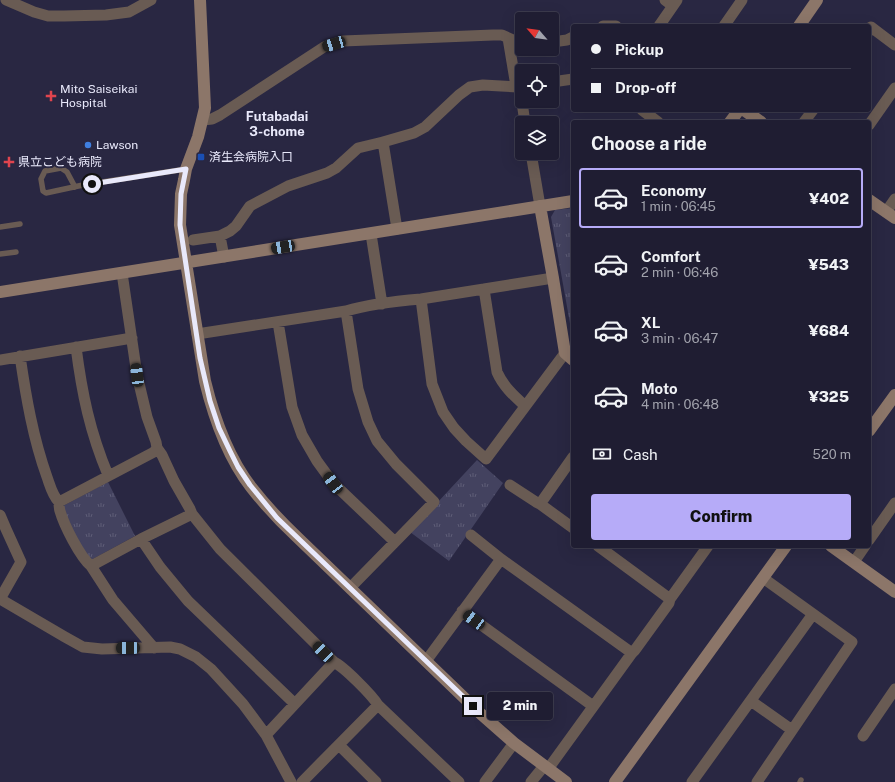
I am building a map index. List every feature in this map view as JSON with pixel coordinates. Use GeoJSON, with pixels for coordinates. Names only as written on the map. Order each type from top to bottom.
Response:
{"type":"FeatureCollection","features":[{"type":"Feature","properties":{"kind":"street"},"geometry":{"type":"LineString","coordinates":[[6,0],[34,12],[48,16],[106,15],[129,12],[151,0]]}},
{"type":"Feature","properties":{"kind":"street"},"geometry":{"type":"LineString","coordinates":[[200,0],[205,108],[203,120],[186,169],[181,194],[180,225],[205,381],[219,428],[238,467],[250,485],[277,518],[480,714],[514,743],[566,782]]}},
{"type":"Feature","properties":{"kind":"street"},"geometry":{"type":"LineString","coordinates":[[725,24],[742,0]]}},
{"type":"Feature","properties":{"kind":"street"},"geometry":{"type":"LineString","coordinates":[[800,24],[817,0]]}},
{"type":"Feature","properties":{"kind":"street"},"geometry":{"type":"LineString","coordinates":[[660,24],[672,2]]}},
{"type":"Feature","properties":{"kind":"street"},"geometry":{"type":"LineString","coordinates":[[871,28],[895,45]]}},
{"type":"Feature","properties":{"kind":"street"},"geometry":{"type":"LineString","coordinates":[[203,120],[212,119],[220,115],[324,47],[343,41],[493,35],[502,35],[515,41]]}},
{"type":"Feature","properties":{"kind":"street"},"geometry":{"type":"LineString","coordinates":[[508,38],[515,80]]}},
{"type":"Feature","properties":{"kind":"street"},"geometry":{"type":"LineString","coordinates":[[559,41],[571,38]]}},
{"type":"Feature","properties":{"kind":"street"},"geometry":{"type":"LineString","coordinates":[[559,81],[571,79]]}},
{"type":"Feature","properties":{"kind":"street"},"geometry":{"type":"LineString","coordinates":[[193,240],[220,236],[230,231],[236,226],[250,206],[288,186],[326,174],[336,168],[358,148],[414,133],[425,127],[459,95],[470,88],[484,84],[515,87]]}},
{"type":"Feature","properties":{"kind":"street"},"geometry":{"type":"LineString","coordinates":[[871,122],[895,88]]}},
{"type":"Feature","properties":{"kind":"street"},"geometry":{"type":"LineString","coordinates":[[645,112],[655,120]]}},
{"type":"Feature","properties":{"kind":"street"},"geometry":{"type":"LineString","coordinates":[[747,112],[758,120]]}},
{"type":"Feature","properties":{"kind":"street"},"geometry":{"type":"LineString","coordinates":[[383,142],[397,229]]}},
{"type":"Feature","properties":{"kind":"street"},"geometry":{"type":"LineString","coordinates":[[421,299],[432,384],[443,412],[454,428],[486,459],[525,406],[569,357],[553,278],[532,160]]}},
{"type":"Feature","properties":{"kind":"street"},"geometry":{"type":"LineString","coordinates":[[871,201],[890,215],[895,199]]}},
{"type":"Feature","properties":{"kind":"street"},"geometry":{"type":"LineString","coordinates":[[0,292],[571,201]]}},
{"type":"Feature","properties":{"kind":"street"},"geometry":{"type":"LineString","coordinates":[[371,234],[382,304]]}},
{"type":"Feature","properties":{"kind":"street"},"geometry":{"type":"LineString","coordinates":[[220,236],[224,257]]}},
{"type":"Feature","properties":{"kind":"street"},"geometry":{"type":"LineString","coordinates":[[122,273],[137,375],[147,418],[157,448],[192,514],[220,549],[334,662],[357,682],[376,701],[378,705],[459,782]]}},
{"type":"Feature","properties":{"kind":"street"},"geometry":{"type":"LineString","coordinates":[[197,334],[553,278]]}},
{"type":"Feature","properties":{"kind":"street"},"geometry":{"type":"LineString","coordinates":[[484,289],[497,372],[506,388],[525,406]]}},
{"type":"Feature","properties":{"kind":"street"},"geometry":{"type":"LineString","coordinates":[[346,311],[358,389],[368,422],[377,441],[396,464],[434,502],[350,588]]}},
{"type":"Feature","properties":{"kind":"street"},"geometry":{"type":"LineString","coordinates":[[278,322],[292,407],[302,435],[317,461],[333,483],[395,542]]}},
{"type":"Feature","properties":{"kind":"street"},"geometry":{"type":"LineString","coordinates":[[0,360],[132,338]]}},
{"type":"Feature","properties":{"kind":"street"},"geometry":{"type":"LineString","coordinates":[[76,348],[91,428],[108,475]]}},
{"type":"Feature","properties":{"kind":"street"},"geometry":{"type":"LineString","coordinates":[[20,356],[24,387],[34,435],[54,497],[59,502],[59,510],[86,562],[91,566],[113,600],[154,648]]}},
{"type":"Feature","properties":{"kind":"street"},"geometry":{"type":"LineString","coordinates":[[871,427],[895,395]]}},
{"type":"Feature","properties":{"kind":"street"},"geometry":{"type":"LineString","coordinates":[[59,502],[154,452],[157,448]]}},
{"type":"Feature","properties":{"kind":"street"},"geometry":{"type":"LineString","coordinates":[[540,504],[571,460]]}},
{"type":"Feature","properties":{"kind":"street"},"geometry":{"type":"LineString","coordinates":[[510,485],[571,527]]}},
{"type":"Feature","properties":{"kind":"street"},"geometry":{"type":"LineString","coordinates":[[871,537],[895,503]]}},
{"type":"Feature","properties":{"kind":"street"},"geometry":{"type":"LineString","coordinates":[[91,566],[192,514]]}},
{"type":"Feature","properties":{"kind":"street"},"geometry":{"type":"LineString","coordinates":[[0,515],[22,562],[0,599],[83,647],[102,649],[170,647],[180,649],[196,657],[211,669],[243,704],[266,735],[291,782]]}},
{"type":"Feature","properties":{"kind":"street"},"geometry":{"type":"LineString","coordinates":[[471,535],[632,653]]}},
{"type":"Feature","properties":{"kind":"street"},"geometry":{"type":"LineString","coordinates":[[141,539],[160,567],[188,600],[295,704]]}},
{"type":"Feature","properties":{"kind":"street"},"geometry":{"type":"LineString","coordinates":[[601,548],[670,599]]}},
{"type":"Feature","properties":{"kind":"street"},"geometry":{"type":"LineString","coordinates":[[531,782],[546,767],[593,706],[669,603],[670,599],[707,548]]}},
{"type":"Feature","properties":{"kind":"street"},"geometry":{"type":"LineString","coordinates":[[615,782],[785,548]]}},
{"type":"Feature","properties":{"kind":"street"},"geometry":{"type":"LineString","coordinates":[[834,548],[895,592]]}},
{"type":"Feature","properties":{"kind":"street"},"geometry":{"type":"LineString","coordinates":[[854,562],[864,548]]}},
{"type":"Feature","properties":{"kind":"street"},"geometry":{"type":"LineString","coordinates":[[426,661],[502,559]]}},
{"type":"Feature","properties":{"kind":"street"},"geometry":{"type":"LineString","coordinates":[[757,782],[852,642],[763,578]]}},
{"type":"Feature","properties":{"kind":"street"},"geometry":{"type":"LineString","coordinates":[[462,611],[593,706]]}},
{"type":"Feature","properties":{"kind":"street"},"geometry":{"type":"LineString","coordinates":[[692,782],[813,614]]}},
{"type":"Feature","properties":{"kind":"street"},"geometry":{"type":"LineString","coordinates":[[266,735],[334,662]]}},
{"type":"Feature","properties":{"kind":"street"},"geometry":{"type":"LineString","coordinates":[[863,736],[895,688]]}},
{"type":"Feature","properties":{"kind":"street"},"geometry":{"type":"LineString","coordinates":[[751,701],[792,730]]}},
{"type":"Feature","properties":{"kind":"street"},"geometry":{"type":"LineString","coordinates":[[302,782],[378,705]]}},
{"type":"Feature","properties":{"kind":"street"},"geometry":{"type":"LineString","coordinates":[[486,782],[514,743]]}},
{"type":"Feature","properties":{"kind":"street"},"geometry":{"type":"LineString","coordinates":[[339,745],[376,782]]}},
{"type":"Feature","properties":{"kind":"lane"},"geometry":{"type":"LineString","coordinates":[[75,187],[67,172],[61,168],[45,171],[41,179],[43,191],[46,193],[186,169]]}},
{"type":"Feature","properties":{"kind":"lane"},"geometry":{"type":"LineString","coordinates":[[0,227],[20,224]]}},
{"type":"Feature","properties":{"kind":"lane"},"geometry":{"type":"LineString","coordinates":[[0,254],[16,252]]}},
{"type":"Feature","properties":{"kind":"green space"},"geometry":{"type":"Polygon","coordinates":[[[571,208],[571,329],[551,217],[555,210],[571,208]]]}},
{"type":"Feature","properties":{"kind":"green space"},"geometry":{"type":"Polygon","coordinates":[[[477,460],[503,483],[449,561],[410,532],[477,460]]]}},
{"type":"Feature","properties":{"kind":"green space"},"geometry":{"type":"Polygon","coordinates":[[[108,482],[135,536],[89,561],[61,507],[108,482]]]}},
{"type":"Feature","properties":{"kind":"place","name":"Mito Saiseikai Hospital"},"geometry":{"type":"Point","coordinates":[51,96]}},
{"type":"Feature","properties":{"kind":"place","name":"Lawson"},"geometry":{"type":"Point","coordinates":[88,145]}},
{"type":"Feature","properties":{"kind":"place","name":"済生会病院入口"},"geometry":{"type":"Point","coordinates":[201,157]}},
{"type":"Feature","properties":{"kind":"place","name":"県立こども病院"},"geometry":{"type":"Point","coordinates":[9,162]}},
{"type":"Feature","properties":{"kind":"district","name":"Futabadai 3-chome"},"geometry":{"type":"Point","coordinates":[277,124]}},
{"type":"Feature","properties":{"kind":"route"},"geometry":{"type":"LineString","coordinates":[[92,184],[186,169],[181,194],[180,225],[200,358],[210,401],[219,428],[238,467],[250,485],[277,518],[473,706]]}}]}
